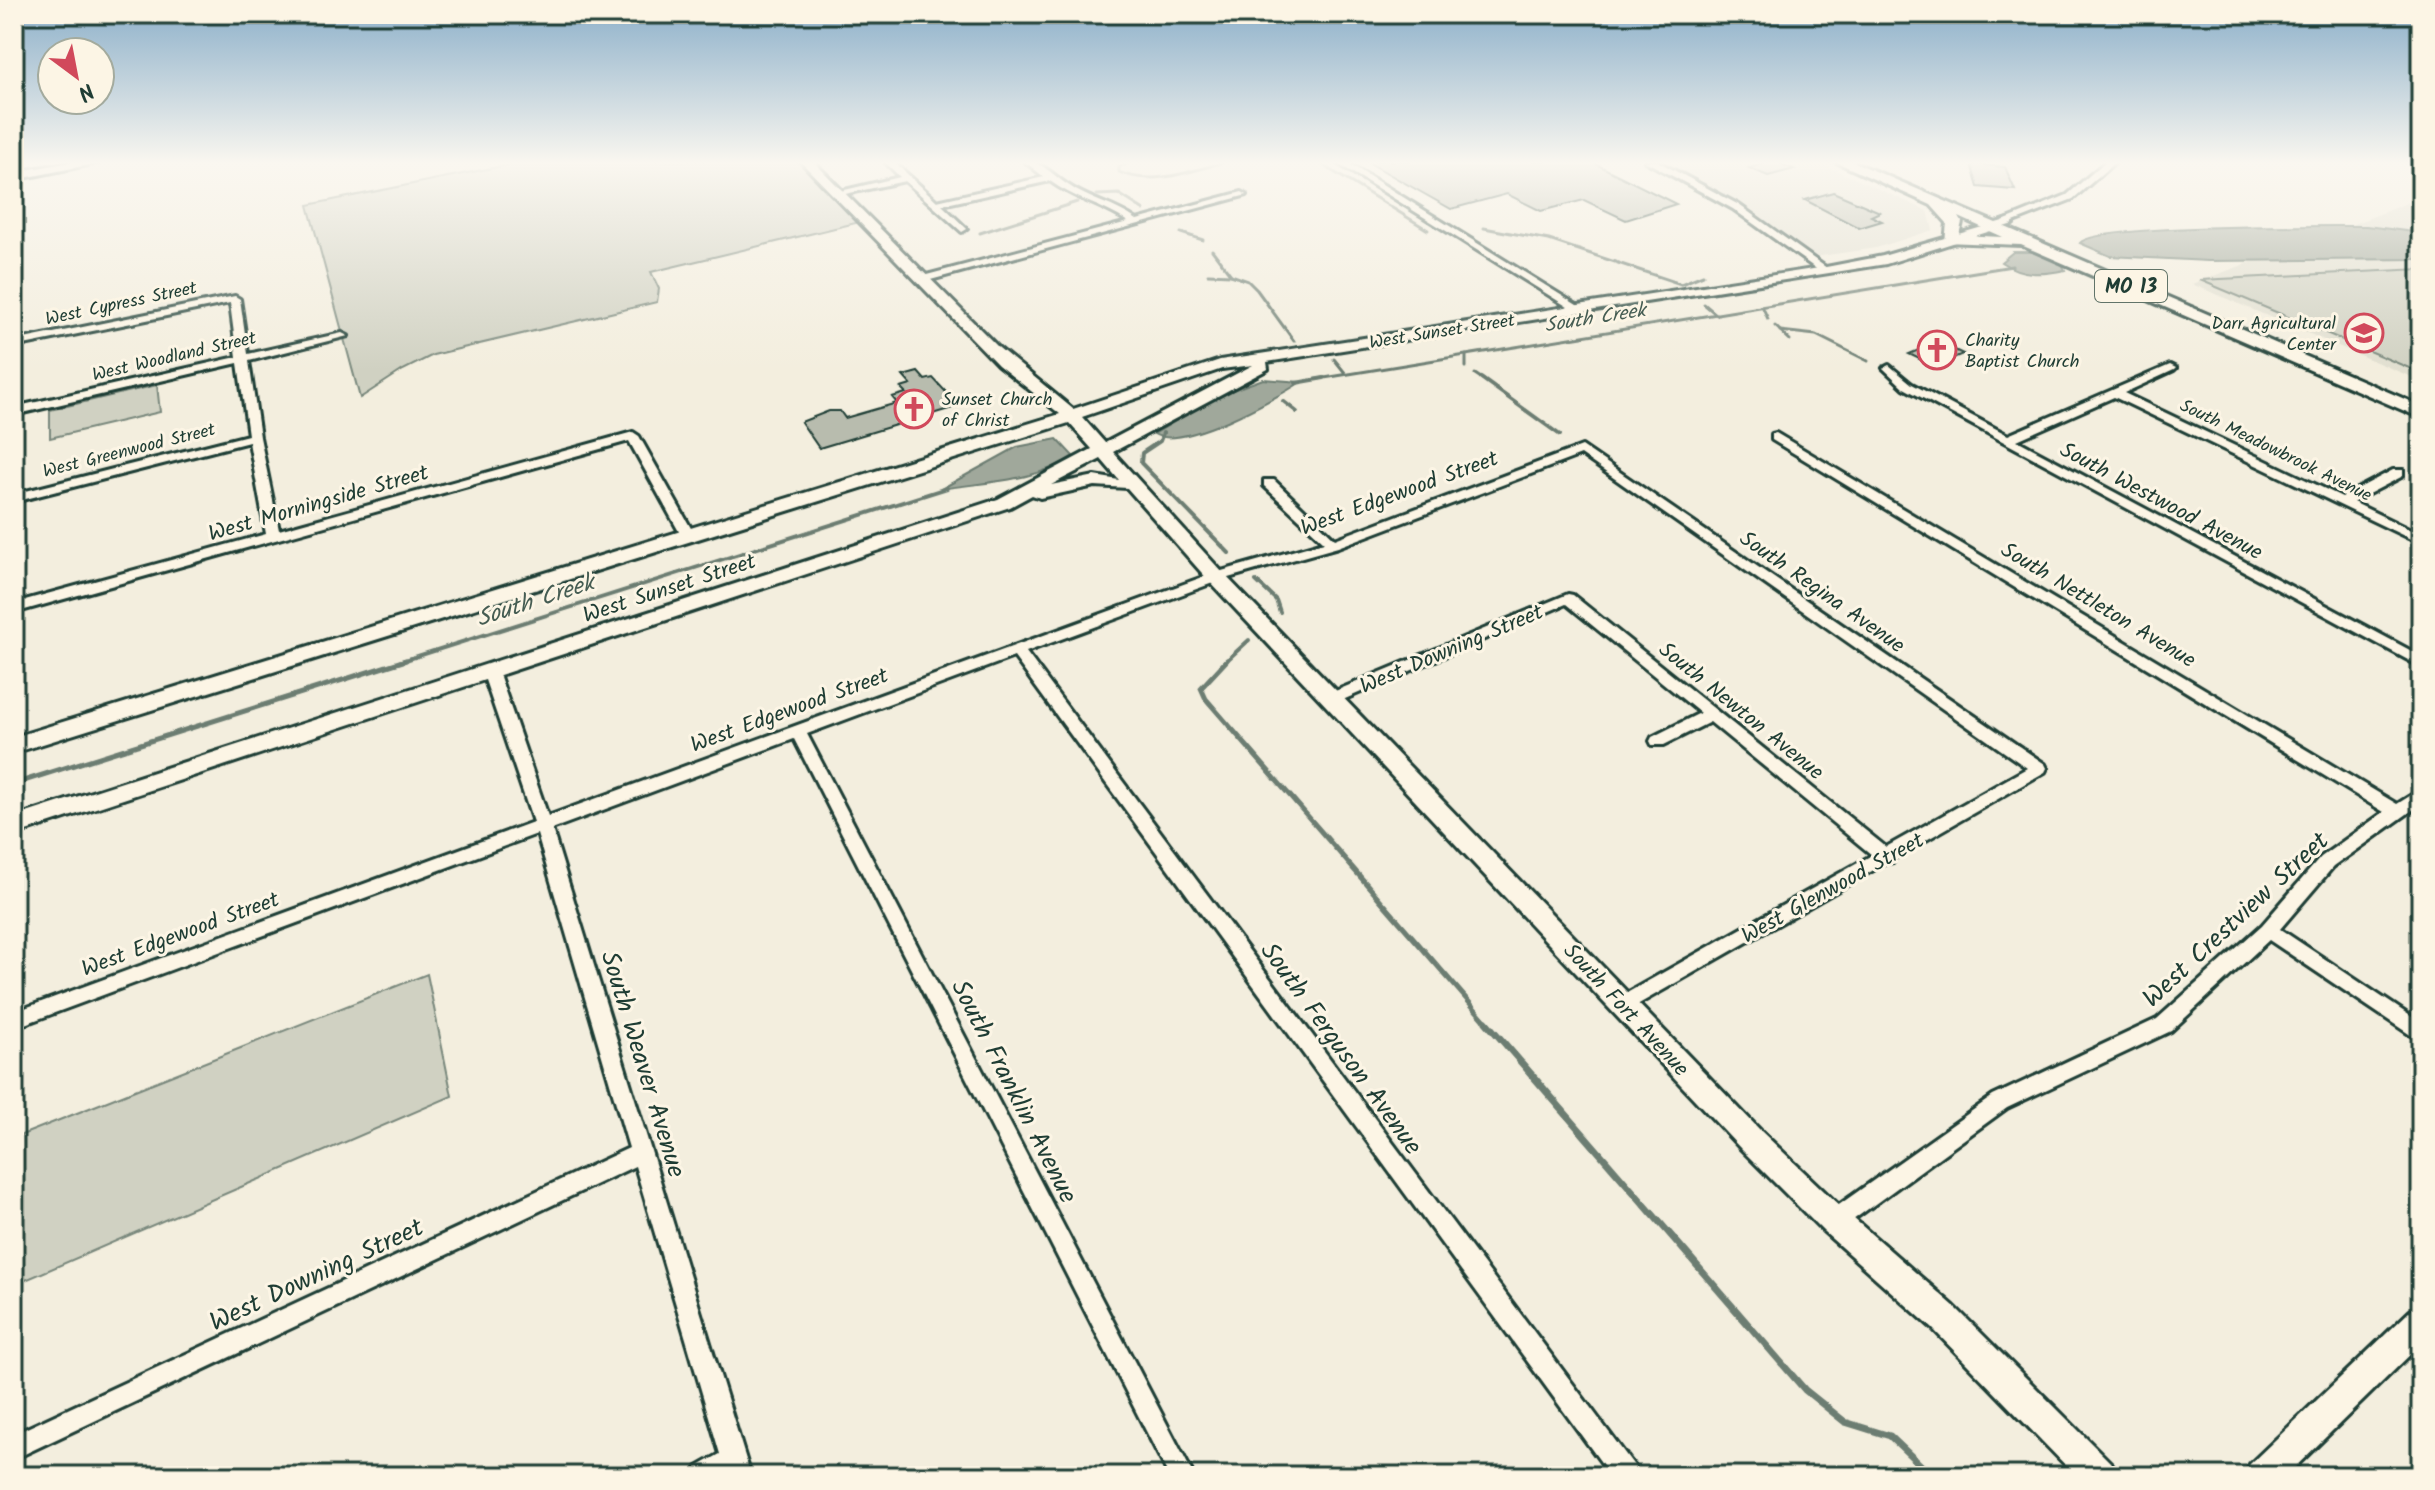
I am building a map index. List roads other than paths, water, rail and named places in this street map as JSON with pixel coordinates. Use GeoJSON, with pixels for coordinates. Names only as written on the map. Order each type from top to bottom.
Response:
{"type":"FeatureCollection","features":[{"type":"Feature","properties":{"kind":"main road","name":"South Fort Avenue"},"geometry":{"type":"LineString","coordinates":[[875,231],[1066,419],[1623,1005],[1834,1221],[1943,1317],[2100,1476]]}},
{"type":"Feature","properties":{"kind":"main road"},"geometry":{"type":"LineString","coordinates":[[1952,231],[1950,239],[2014,242],[2044,248]]}},
{"type":"Feature","properties":{"kind":"main road","name":"West Sunset Street"},"geometry":{"type":"LineString","coordinates":[[14,745],[1066,419],[1103,402],[1220,365],[1826,271],[1886,260],[1976,231]]}},
{"type":"Feature","properties":{"kind":"main road","name":"MO 13"},"geometry":{"type":"LineString","coordinates":[[2013,231],[2044,248],[2421,413]]}},
{"type":"Feature","properties":{"kind":"main road","name":"MO 13"},"geometry":{"type":"LineString","coordinates":[[2018,231],[2421,398]]}},
{"type":"Feature","properties":{"kind":"main road","name":"West Sunset Street"},"geometry":{"type":"LineString","coordinates":[[14,826],[1004,503],[1222,384],[1262,366],[1321,350]]}},
{"type":"Feature","properties":{"kind":"main road","name":"South Fort Avenue"},"geometry":{"type":"LineString","coordinates":[[1098,453],[1120,485],[1169,526]]}},
{"type":"Feature","properties":{"kind":"main road"},"geometry":{"type":"LineString","coordinates":[[1004,503],[1085,483],[1105,481],[1120,485]]}},
{"type":"Feature","properties":{"kind":"main road"},"geometry":{"type":"LineString","coordinates":[[2262,1476],[2421,1322]]}},
{"type":"Feature","properties":{"kind":"street"},"geometry":{"type":"LineString","coordinates":[[923,279],[1106,231]]}},
{"type":"Feature","properties":{"kind":"street"},"geometry":{"type":"LineString","coordinates":[[1451,231],[1580,310]]}},
{"type":"Feature","properties":{"kind":"street"},"geometry":{"type":"LineString","coordinates":[[1769,231],[1826,271]]}},
{"type":"Feature","properties":{"kind":"street","name":"West Cypress Street"},"geometry":{"type":"LineString","coordinates":[[14,344],[235,299],[244,358]]}},
{"type":"Feature","properties":{"kind":"street","name":"West Woodland Street"},"geometry":{"type":"LineString","coordinates":[[14,411],[342,336]]}},
{"type":"Feature","properties":{"kind":"street"},"geometry":{"type":"LineString","coordinates":[[244,358],[254,437],[273,536]]}},
{"type":"Feature","properties":{"kind":"street","name":"South Westwood Avenue"},"geometry":{"type":"LineString","coordinates":[[1889,368],[1908,386],[2421,662]]}},
{"type":"Feature","properties":{"kind":"street"},"geometry":{"type":"LineString","coordinates":[[2008,439],[2170,368]]}},
{"type":"Feature","properties":{"kind":"street","name":"South Meadowbrook Avenue"},"geometry":{"type":"LineString","coordinates":[[2115,393],[2421,540]]}},
{"type":"Feature","properties":{"kind":"street","name":"West Morningside Street"},"geometry":{"type":"LineString","coordinates":[[14,608],[633,436],[689,537]]}},
{"type":"Feature","properties":{"kind":"street","name":"West Greenwood Street"},"geometry":{"type":"LineString","coordinates":[[14,498],[254,437]]}},
{"type":"Feature","properties":{"kind":"street","name":"South Nettleton Avenue"},"geometry":{"type":"LineString","coordinates":[[1776,437],[2397,812]]}},
{"type":"Feature","properties":{"kind":"street","name":"West Edgewood Street"},"geometry":{"type":"LineString","coordinates":[[14,1020],[1216,577],[1333,544],[1582,450]]}},
{"type":"Feature","properties":{"kind":"street","name":"South Regina Avenue"},"geometry":{"type":"LineString","coordinates":[[1582,450],[2039,768]]}},
{"type":"Feature","properties":{"kind":"street"},"geometry":{"type":"LineString","coordinates":[[2343,502],[2398,473]]}},
{"type":"Feature","properties":{"kind":"street"},"geometry":{"type":"LineString","coordinates":[[1269,483],[1333,544]]}},
{"type":"Feature","properties":{"kind":"street","name":"West Downing Street"},"geometry":{"type":"LineString","coordinates":[[1333,698],[1568,598]]}},
{"type":"Feature","properties":{"kind":"street","name":"South Newton Avenue"},"geometry":{"type":"LineString","coordinates":[[1568,598],[1887,857]]}},
{"type":"Feature","properties":{"kind":"street","name":"South Ferguson Avenue"},"geometry":{"type":"LineString","coordinates":[[1017,651],[1626,1476]]}},
{"type":"Feature","properties":{"kind":"street","name":"South Weaver Avenue"},"geometry":{"type":"LineString","coordinates":[[490,671],[542,824],[736,1468]]}},
{"type":"Feature","properties":{"kind":"street"},"geometry":{"type":"LineString","coordinates":[[1658,741],[1712,714]]}},
{"type":"Feature","properties":{"kind":"street","name":"South Franklin Avenue"},"geometry":{"type":"LineString","coordinates":[[798,731],[1182,1476]]}},
{"type":"Feature","properties":{"kind":"street","name":"West Glenwood Street"},"geometry":{"type":"LineString","coordinates":[[1623,1005],[2039,768]]}},
{"type":"Feature","properties":{"kind":"street","name":"West Crestview Street"},"geometry":{"type":"LineString","coordinates":[[1834,1221],[2000,1102],[2164,1025],[2268,930],[2327,862],[2421,795]]}},
{"type":"Feature","properties":{"kind":"street"},"geometry":{"type":"LineString","coordinates":[[2268,930],[2421,1034]]}},
{"type":"Feature","properties":{"kind":"street","name":"West Downing Street"},"geometry":{"type":"LineString","coordinates":[[14,1447],[642,1152]]}},
{"type":"Feature","properties":{"kind":"street"},"geometry":{"type":"LineString","coordinates":[[706,1476],[736,1468]]}},
{"type":"Feature","properties":{"kind":"waterway"},"geometry":{"type":"LineString","coordinates":[[980,233],[988,231]]}},
{"type":"Feature","properties":{"kind":"waterway"},"geometry":{"type":"LineString","coordinates":[[1498,231],[1549,240],[1681,284],[1703,275]]}},
{"type":"Feature","properties":{"kind":"waterway"},"geometry":{"type":"LineString","coordinates":[[1181,233],[1203,240]]}},
{"type":"Feature","properties":{"kind":"waterway"},"geometry":{"type":"LineString","coordinates":[[1212,250],[1231,275]]}},
{"type":"Feature","properties":{"kind":"waterway","name":"South Creek"},"geometry":{"type":"LineString","coordinates":[[1716,314],[2012,266]]}},
{"type":"Feature","properties":{"kind":"waterway"},"geometry":{"type":"LineString","coordinates":[[1208,274],[1231,275]]}},
{"type":"Feature","properties":{"kind":"waterway"},"geometry":{"type":"LineString","coordinates":[[1231,275],[1248,281],[1257,290],[1294,341]]}},
{"type":"Feature","properties":{"kind":"waterway"},"geometry":{"type":"LineString","coordinates":[[1704,304],[1716,314]]}},
{"type":"Feature","properties":{"kind":"waterway"},"geometry":{"type":"LineString","coordinates":[[1763,308],[1768,319]]}},
{"type":"Feature","properties":{"kind":"waterway","name":"South Creek"},"geometry":{"type":"LineString","coordinates":[[1321,379],[1716,314]]}},
{"type":"Feature","properties":{"kind":"waterway"},"geometry":{"type":"LineString","coordinates":[[1775,326],[1780,331]]}},
{"type":"Feature","properties":{"kind":"waterway"},"geometry":{"type":"LineString","coordinates":[[1780,331],[1816,335],[1868,361]]}},
{"type":"Feature","properties":{"kind":"waterway"},"geometry":{"type":"LineString","coordinates":[[1780,331],[1790,340]]}},
{"type":"Feature","properties":{"kind":"waterway"},"geometry":{"type":"LineString","coordinates":[[1466,355],[1466,367]]}},
{"type":"Feature","properties":{"kind":"waterway"},"geometry":{"type":"LineString","coordinates":[[1334,359],[1346,374]]}},
{"type":"Feature","properties":{"kind":"waterway"},"geometry":{"type":"LineString","coordinates":[[1475,374],[1481,378]]}},
{"type":"Feature","properties":{"kind":"waterway"},"geometry":{"type":"LineString","coordinates":[[1481,378],[1560,435]]}},
{"type":"Feature","properties":{"kind":"waterway","name":"South Creek"},"geometry":{"type":"LineString","coordinates":[[1296,383],[1321,379]]}},
{"type":"Feature","properties":{"kind":"waterway","name":"South Creek"},"geometry":{"type":"LineString","coordinates":[[1312,380],[1321,379]]}},
{"type":"Feature","properties":{"kind":"waterway"},"geometry":{"type":"LineString","coordinates":[[1283,401],[1297,412]]}},
{"type":"Feature","properties":{"kind":"waterway"},"geometry":{"type":"LineString","coordinates":[[1163,433],[1160,441],[1142,453],[1141,463],[1229,553]]}},
{"type":"Feature","properties":{"kind":"waterway","name":"South Creek"},"geometry":{"type":"LineString","coordinates":[[399,662],[947,488]]}},
{"type":"Feature","properties":{"kind":"waterway"},"geometry":{"type":"LineString","coordinates":[[1256,581],[1276,600],[1280,612]]}},
{"type":"Feature","properties":{"kind":"waterway"},"geometry":{"type":"LineString","coordinates":[[1226,661],[1249,640]]}},
{"type":"Feature","properties":{"kind":"waterway","name":"South Creek"},"geometry":{"type":"LineString","coordinates":[[14,784],[406,660]]}},
{"type":"Feature","properties":{"kind":"waterway"},"geometry":{"type":"LineString","coordinates":[[1226,661],[1201,688],[1206,699],[1488,1024]]}},
{"type":"Feature","properties":{"kind":"waterway"},"geometry":{"type":"LineString","coordinates":[[1486,1022],[1805,1390],[1845,1422],[1890,1436],[1932,1476]]}},
{"type":"Feature","properties":{"kind":"place","name":"Darr Agricultural Center"},"geometry":{"type":"Point","coordinates":[2364,333]}},
{"type":"Feature","properties":{"kind":"place","name":"Charity Baptist Church"},"geometry":{"type":"Point","coordinates":[1937,350]}},
{"type":"Feature","properties":{"kind":"place","name":"Sunset Church of Christ"},"geometry":{"type":"Point","coordinates":[914,409]}}]}
